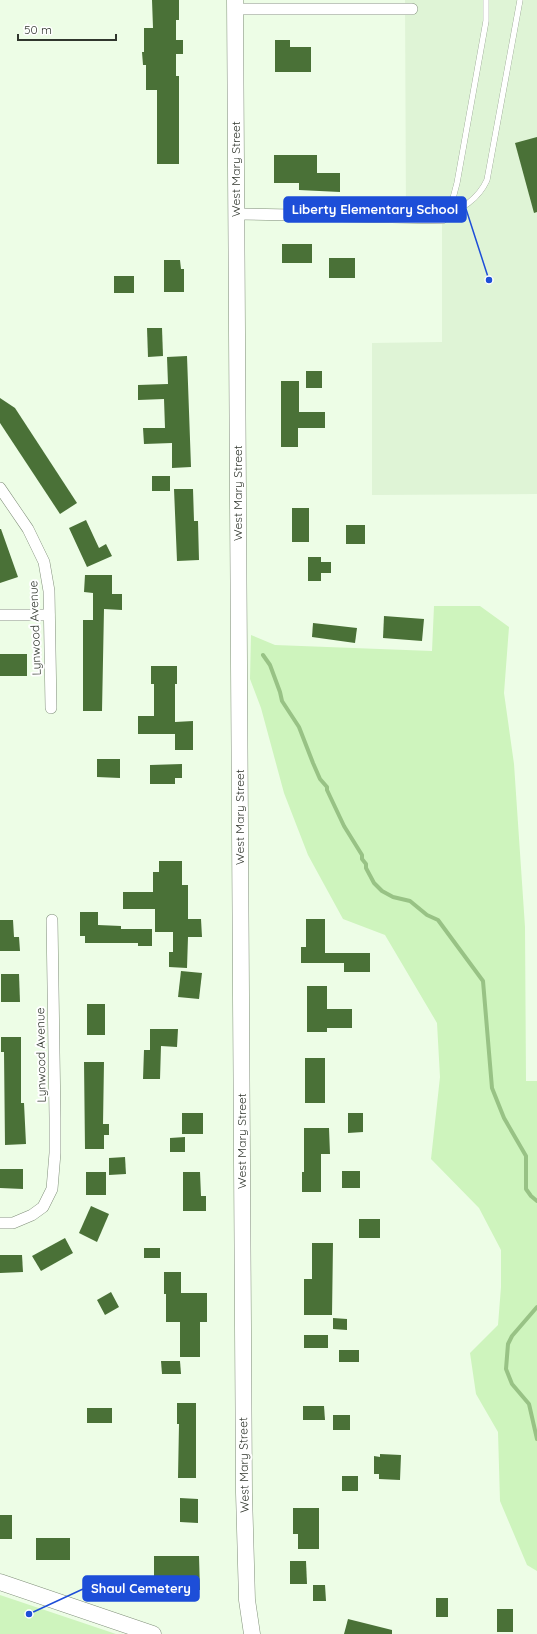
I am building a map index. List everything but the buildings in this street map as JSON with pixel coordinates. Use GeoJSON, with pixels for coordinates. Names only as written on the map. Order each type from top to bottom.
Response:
{"type":"FeatureCollection","features":[{"type":"Feature","properties":{"kind":"main road","name":"West Mary Street"},"geometry":{"type":"LineString","coordinates":[[235,4],[244,1493],[247,1600],[252,1634]]}},
{"type":"Feature","properties":{"kind":"main road"},"geometry":{"type":"LineString","coordinates":[[0,1582],[153,1634]]}},
{"type":"Feature","properties":{"kind":"street"},"geometry":{"type":"LineString","coordinates":[[235,4],[412,9]]}},
{"type":"Feature","properties":{"kind":"street"},"geometry":{"type":"LineString","coordinates":[[236,214],[444,216]]}},
{"type":"Feature","properties":{"kind":"street","name":"Lynwood Avenue"},"geometry":{"type":"LineString","coordinates":[[0,488],[28,529],[44,562],[49,591],[51,708]]}},
{"type":"Feature","properties":{"kind":"street"},"geometry":{"type":"LineString","coordinates":[[0,615],[49,615]]}},
{"type":"Feature","properties":{"kind":"street","name":"Lynwood Avenue"},"geometry":{"type":"LineString","coordinates":[[0,1223],[13,1223],[32,1215],[43,1207],[52,1190],[55,1132],[52,920]]}},
{"type":"Feature","properties":{"kind":"lane"},"geometry":{"type":"LineString","coordinates":[[444,216],[452,202],[457,183],[486,21],[486,0]]}},
{"type":"Feature","properties":{"kind":"lane"},"geometry":{"type":"LineString","coordinates":[[444,216],[468,204],[482,190],[487,180],[520,0]]}},
{"type":"Feature","properties":{"kind":"shaded area"},"geometry":{"type":"Polygon","coordinates":[[[405,0],[537,0],[537,494],[372,495],[372,343],[442,342],[442,218],[406,217],[405,0]]]}},
{"type":"Feature","properties":{"kind":"green space"},"geometry":{"type":"Polygon","coordinates":[[[434,606],[480,606],[509,627],[504,693],[514,764],[525,927],[526,1081],[537,1081],[537,1571],[527,1565],[500,1501],[498,1432],[476,1394],[470,1353],[498,1325],[501,1287],[501,1250],[479,1208],[431,1159],[440,1077],[437,1023],[385,935],[343,919],[308,855],[284,793],[261,708],[250,679],[251,635],[275,645],[432,651],[434,606]]]}},
{"type":"Feature","properties":{"kind":"green space"},"geometry":{"type":"Polygon","coordinates":[[[0,1595],[116,1634],[0,1634],[0,1595]]]}},
{"type":"Feature","properties":{"kind":"waterway"},"geometry":{"type":"LineString","coordinates":[[263,655],[270,665],[282,701],[299,727],[320,779],[327,787],[344,826],[362,855],[362,859],[366,864],[366,868],[374,883],[382,891],[393,897],[410,901],[427,915],[438,920],[483,981],[492,1088],[504,1118],[526,1156],[526,1189],[537,1201]]}},
{"type":"Feature","properties":{"kind":"waterway"},"geometry":{"type":"LineString","coordinates":[[537,1307],[512,1336],[508,1344],[506,1369],[512,1384],[529,1404],[537,1439]]}},
{"type":"Feature","properties":{"kind":"place","name":"Liberty Elementary School"},"geometry":{"type":"Point","coordinates":[489,280]}},
{"type":"Feature","properties":{"kind":"place","name":"Shaul Cemetery"},"geometry":{"type":"Point","coordinates":[29,1614]}}]}
